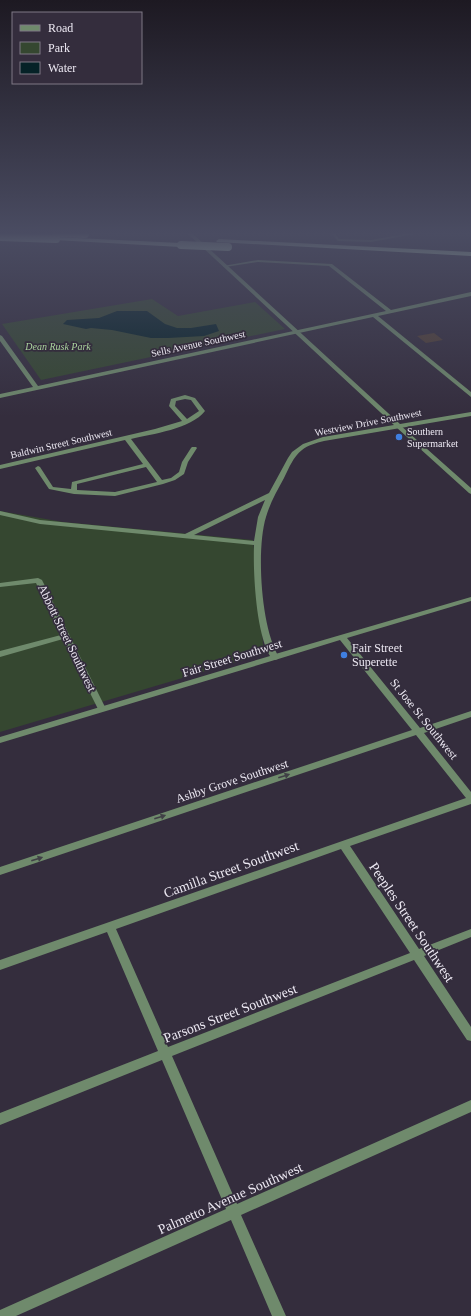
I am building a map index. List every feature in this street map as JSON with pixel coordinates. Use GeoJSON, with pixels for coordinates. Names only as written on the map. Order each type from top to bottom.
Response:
{"type":"FeatureCollection","features":[{"type":"Feature","properties":{"kind":"street"},"geometry":{"type":"LineString","coordinates":[[256,294],[471,492]]}},
{"type":"Feature","properties":{"kind":"street"},"geometry":{"type":"LineString","coordinates":[[368,294],[391,312]]}},
{"type":"Feature","properties":{"kind":"street","name":"Sells Avenue Southwest"},"geometry":{"type":"LineString","coordinates":[[0,396],[469,294]]}},
{"type":"Feature","properties":{"kind":"street"},"geometry":{"type":"LineString","coordinates":[[374,315],[471,395]]}},
{"type":"Feature","properties":{"kind":"street"},"geometry":{"type":"LineString","coordinates":[[0,337],[2,343],[37,388]]}},
{"type":"Feature","properties":{"kind":"street","name":"Baldwin Street Southwest"},"geometry":{"type":"LineString","coordinates":[[0,467],[155,431],[186,421],[200,414],[200,407],[190,398],[178,398],[173,400],[172,406],[186,421]]}},
{"type":"Feature","properties":{"kind":"street","name":"Westview Drive Southwest"},"geometry":{"type":"LineString","coordinates":[[275,657],[266,641],[257,569],[257,542],[260,523],[288,459],[301,447],[323,439],[471,414]]}},
{"type":"Feature","properties":{"kind":"street","name":"Baldwin Street Southwest"},"geometry":{"type":"LineString","coordinates":[[127,438],[161,483]]}},
{"type":"Feature","properties":{"kind":"street","name":"Baldwin Street Southwest"},"geometry":{"type":"LineString","coordinates":[[38,468],[51,488],[74,492],[115,494],[161,483],[182,474],[185,462],[194,448]]}},
{"type":"Feature","properties":{"kind":"street"},"geometry":{"type":"LineString","coordinates":[[74,492],[74,483],[147,465]]}},
{"type":"Feature","properties":{"kind":"street"},"geometry":{"type":"LineString","coordinates":[[186,536],[272,494]]}},
{"type":"Feature","properties":{"kind":"street"},"geometry":{"type":"LineString","coordinates":[[0,513],[40,522],[257,542]]}},
{"type":"Feature","properties":{"kind":"street","name":"Abbott Street Southwest"},"geometry":{"type":"LineString","coordinates":[[0,585],[38,580],[102,709]]}},
{"type":"Feature","properties":{"kind":"street","name":"Fair Street Southwest"},"geometry":{"type":"LineString","coordinates":[[0,740],[471,599]]}},
{"type":"Feature","properties":{"kind":"street"},"geometry":{"type":"LineString","coordinates":[[0,654],[65,636]]}},
{"type":"Feature","properties":{"kind":"street","name":"St Jose St Southwest"},"geometry":{"type":"LineString","coordinates":[[342,637],[471,799]]}},
{"type":"Feature","properties":{"kind":"street","name":"Ashby Grove Southwest"},"geometry":{"type":"LineString","coordinates":[[0,871],[471,714]]}},
{"type":"Feature","properties":{"kind":"street","name":"Camilla Street Southwest"},"geometry":{"type":"LineString","coordinates":[[0,965],[471,799]]}},
{"type":"Feature","properties":{"kind":"street","name":"Peeples Street Southwest"},"geometry":{"type":"LineString","coordinates":[[343,844],[471,1036]]}},
{"type":"Feature","properties":{"kind":"street"},"geometry":{"type":"LineString","coordinates":[[110,927],[279,1316]]}},
{"type":"Feature","properties":{"kind":"street","name":"Parsons Street Southwest"},"geometry":{"type":"LineString","coordinates":[[0,1119],[471,933]]}},
{"type":"Feature","properties":{"kind":"street","name":"Palmetto Avenue Southwest"},"geometry":{"type":"LineString","coordinates":[[1,1316],[471,1106]]}},
{"type":"Feature","properties":{"kind":"green space","name":"Dean Rusk Park"},"geometry":{"type":"Polygon","coordinates":[[[152,299],[178,316],[255,302],[285,329],[41,380],[2,324],[152,299]]]}},
{"type":"Feature","properties":{"kind":"green space"},"geometry":{"type":"Polygon","coordinates":[[[0,511],[63,522],[253,540],[264,654],[0,732],[0,511]]]}},
{"type":"Feature","properties":{"kind":"water"},"geometry":{"type":"Polygon","coordinates":[[[117,311],[147,311],[165,324],[177,328],[191,328],[216,324],[219,331],[204,336],[151,338],[112,330],[86,329],[63,324],[67,320],[99,318],[117,311]]]}},
{"type":"Feature","properties":{"kind":"building"},"geometry":{"type":"Polygon","coordinates":[[[434,333],[443,340],[426,343],[417,336],[434,333]]]}},
{"type":"Feature","properties":{"kind":"place","name":"Southern Supermarket"},"geometry":{"type":"Point","coordinates":[399,437]}},
{"type":"Feature","properties":{"kind":"place","name":"Fair Street Superette"},"geometry":{"type":"Point","coordinates":[344,655]}}]}
